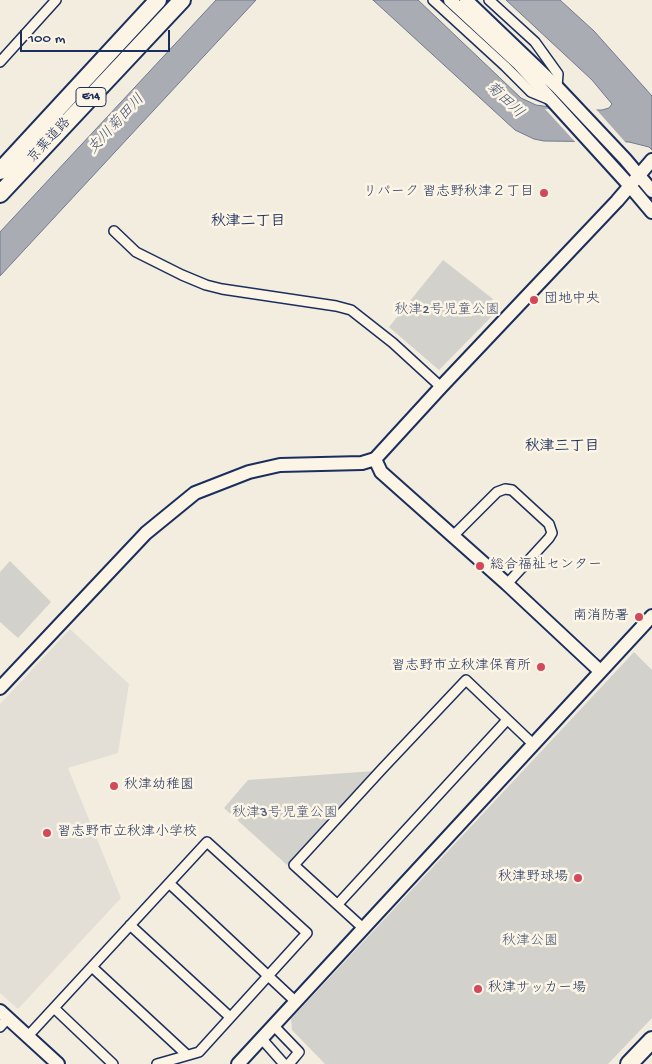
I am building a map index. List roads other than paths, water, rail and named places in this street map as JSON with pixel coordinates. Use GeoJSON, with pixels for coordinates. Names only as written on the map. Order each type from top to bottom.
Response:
{"type":"FeatureCollection","features":[{"type":"Feature","properties":{"kind":"highway","name":"京葉道路"},"geometry":{"type":"LineString","coordinates":[[0,171],[158,0]]}},
{"type":"Feature","properties":{"kind":"highway","name":"京葉道路"},"geometry":{"type":"LineString","coordinates":[[0,194],[182,0]]}},
{"type":"Feature","properties":{"kind":"highway"},"geometry":{"type":"LineString","coordinates":[[629,1064],[652,1040]]}},
{"type":"Feature","properties":{"kind":"street"},"geometry":{"type":"LineString","coordinates":[[0,62],[56,0]]}},
{"type":"Feature","properties":{"kind":"street"},"geometry":{"type":"LineString","coordinates":[[433,0],[531,92],[551,100]]}},
{"type":"Feature","properties":{"kind":"street"},"geometry":{"type":"LineString","coordinates":[[450,0],[557,87],[625,159],[652,191]]}},
{"type":"Feature","properties":{"kind":"street"},"geometry":{"type":"LineString","coordinates":[[466,0],[522,59],[551,100],[652,212]]}},
{"type":"Feature","properties":{"kind":"street"},"geometry":{"type":"LineString","coordinates":[[489,0],[535,42],[558,74],[557,87]]}},
{"type":"Feature","properties":{"kind":"street"},"geometry":{"type":"LineString","coordinates":[[0,688],[146,533],[195,493],[249,472],[280,465],[362,463],[375,459],[441,386],[630,186],[651,160]]}},
{"type":"Feature","properties":{"kind":"street"},"geometry":{"type":"LineString","coordinates":[[114,232],[136,252],[206,285],[351,310],[393,342],[441,386]]}},
{"type":"Feature","properties":{"kind":"street"},"geometry":{"type":"LineString","coordinates":[[375,459],[381,472],[507,584],[600,671]]}},
{"type":"Feature","properties":{"kind":"street"},"geometry":{"type":"LineString","coordinates":[[453,536],[496,492],[505,489],[512,490],[549,524],[552,533],[507,584]]}},
{"type":"Feature","properties":{"kind":"street"},"geometry":{"type":"LineString","coordinates":[[238,1064],[652,616]]}},
{"type":"Feature","properties":{"kind":"street"},"geometry":{"type":"LineString","coordinates":[[363,928],[294,865],[466,680],[533,744]]}},
{"type":"Feature","properties":{"kind":"street"},"geometry":{"type":"LineString","coordinates":[[338,904],[507,720]]}},
{"type":"Feature","properties":{"kind":"street"},"geometry":{"type":"LineString","coordinates":[[28,1036],[207,842],[307,933],[199,1052],[157,1064]]}},
{"type":"Feature","properties":{"kind":"street"},"geometry":{"type":"LineString","coordinates":[[169,883],[295,1001]]}},
{"type":"Feature","properties":{"kind":"street"},"geometry":{"type":"LineString","coordinates":[[130,925],[230,1017]]}},
{"type":"Feature","properties":{"kind":"street"},"geometry":{"type":"LineString","coordinates":[[92,967],[187,1055]]}},
{"type":"Feature","properties":{"kind":"street"},"geometry":{"type":"LineString","coordinates":[[54,1008],[113,1064]]}},
{"type":"Feature","properties":{"kind":"street"},"geometry":{"type":"LineString","coordinates":[[3,1019],[28,1036],[58,1064]]}},
{"type":"Feature","properties":{"kind":"street"},"geometry":{"type":"LineString","coordinates":[[273,1025],[299,1052],[289,1064]]}},
{"type":"Feature","properties":{"kind":"street"},"geometry":{"type":"LineString","coordinates":[[261,1038],[284,1064]]}},
{"type":"Feature","properties":{"kind":"water","name":"支川菊田川"},"geometry":{"type":"Polygon","coordinates":[[[216,0],[256,0],[0,276],[0,232],[216,0]]]}},
{"type":"Feature","properties":{"kind":"water","name":"菊田川"},"geometry":{"type":"Polygon","coordinates":[[[373,0],[418,0],[521,98],[536,105],[571,110],[602,110],[609,108],[612,104],[592,80],[506,0],[560,0],[594,31],[652,96],[652,150],[649,147],[629,142],[544,141],[534,139],[515,130],[373,0]]]}},
{"type":"Feature","properties":{"kind":"place","name":"リパーク 習志野秋津２丁目"},"geometry":{"type":"Point","coordinates":[544,193]}},
{"type":"Feature","properties":{"kind":"place","name":"団地中央"},"geometry":{"type":"Point","coordinates":[534,300]}},
{"type":"Feature","properties":{"kind":"place","name":"総合福祉センター"},"geometry":{"type":"Point","coordinates":[480,566]}},
{"type":"Feature","properties":{"kind":"place","name":"南消防署"},"geometry":{"type":"Point","coordinates":[639,617]}},
{"type":"Feature","properties":{"kind":"place","name":"習志野市立秋津保育所"},"geometry":{"type":"Point","coordinates":[541,667]}},
{"type":"Feature","properties":{"kind":"place","name":"秋津幼稚園"},"geometry":{"type":"Point","coordinates":[114,786]}},
{"type":"Feature","properties":{"kind":"place","name":"習志野市立秋津小学校"},"geometry":{"type":"Point","coordinates":[47,833]}},
{"type":"Feature","properties":{"kind":"place","name":"秋津野球場"},"geometry":{"type":"Point","coordinates":[578,878]}},
{"type":"Feature","properties":{"kind":"place","name":"秋津サッカー場"},"geometry":{"type":"Point","coordinates":[478,989]}},
{"type":"Feature","properties":{"kind":"district","name":"秋津二丁目"},"geometry":{"type":"Point","coordinates":[248,223]}},
{"type":"Feature","properties":{"kind":"district","name":"秋津三丁目"},"geometry":{"type":"Point","coordinates":[562,448]}},
{"type":"Feature","properties":{"kind":"park label","name":"秋津2号児童公園"},"geometry":{"type":"Point","coordinates":[447,311]}},
{"type":"Feature","properties":{"kind":"park label","name":"秋津3号児童公園"},"geometry":{"type":"Point","coordinates":[285,814]}},
{"type":"Feature","properties":{"kind":"park label","name":"秋津公園"},"geometry":{"type":"Point","coordinates":[530,942]}}]}
